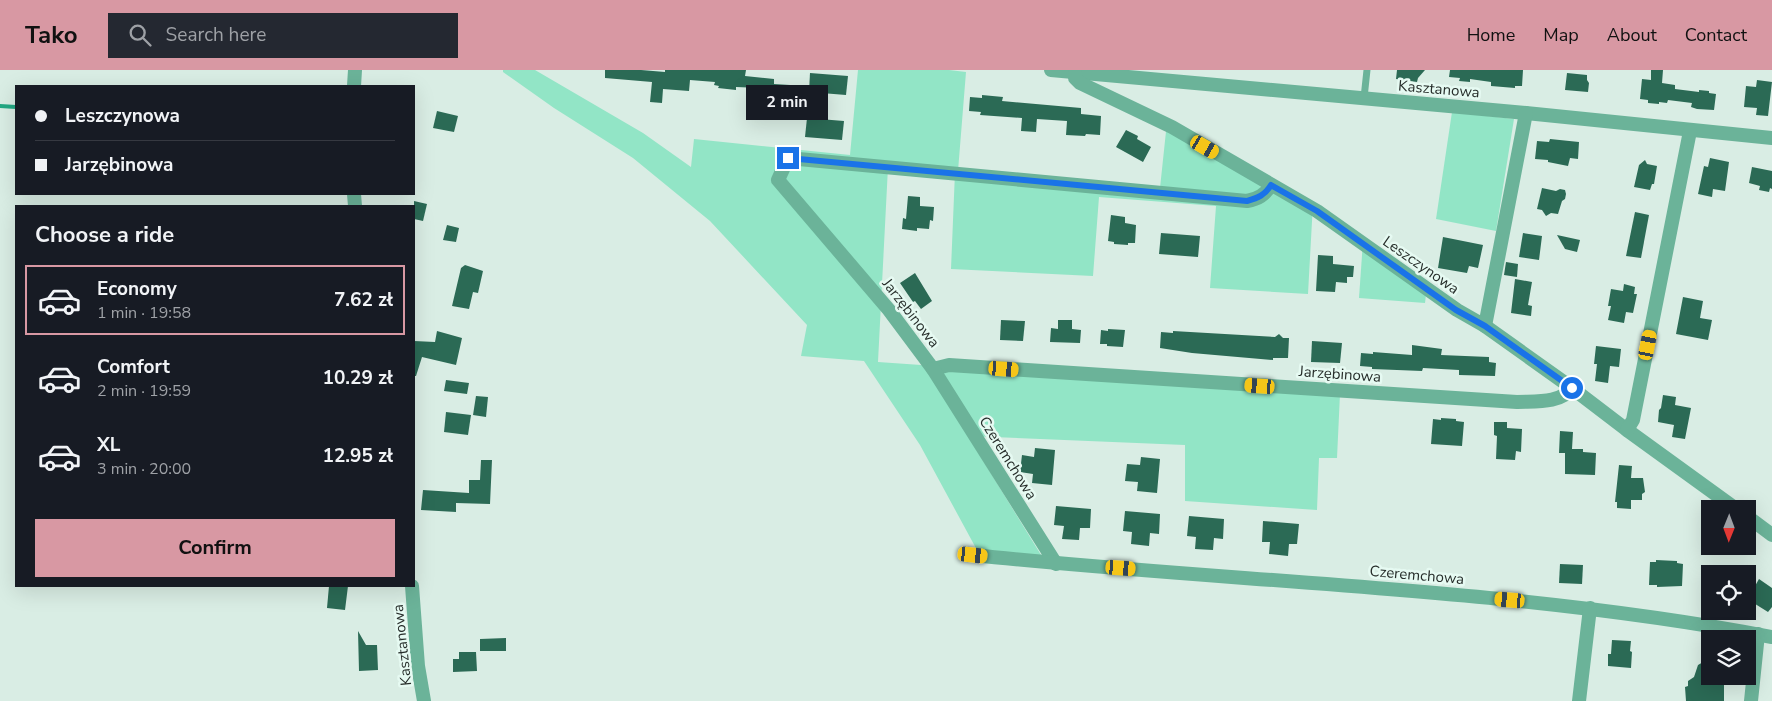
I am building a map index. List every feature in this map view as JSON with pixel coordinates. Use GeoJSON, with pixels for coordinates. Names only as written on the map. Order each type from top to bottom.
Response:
{"type":"FeatureCollection","features":[{"type":"Feature","properties":{"kind":"street"},"geometry":{"type":"LineString","coordinates":[[354,70],[354,85]]}},
{"type":"Feature","properties":{"kind":"street","name":"Kasztanowa"},"geometry":{"type":"LineString","coordinates":[[1051,70],[1526,113],[1772,138]]}},
{"type":"Feature","properties":{"kind":"street","name":"Leszczynowa"},"geometry":{"type":"LineString","coordinates":[[1075,72],[1075,78],[1080,83],[1172,127],[1317,211],[1456,310],[1485,326],[1724,500]]}},
{"type":"Feature","properties":{"kind":"street"},"geometry":{"type":"LineString","coordinates":[[1485,326],[1526,113]]}},
{"type":"Feature","properties":{"kind":"street"},"geometry":{"type":"LineString","coordinates":[[1627,430],[1633,420],[1690,131]]}},
{"type":"Feature","properties":{"kind":"street","name":"Jarzębinowa"},"geometry":{"type":"LineString","coordinates":[[1271,185],[1267,192],[1257,199],[1247,201],[788,158],[778,180],[889,310],[933,369],[948,365],[1517,402],[1559,398],[1568,394],[1572,388]]}},
{"type":"Feature","properties":{"kind":"street","name":"Czeremchowa"},"geometry":{"type":"LineString","coordinates":[[933,369],[1056,564]]}},
{"type":"Feature","properties":{"kind":"street"},"geometry":{"type":"LineString","coordinates":[[1756,523],[1772,535]]}},
{"type":"Feature","properties":{"kind":"street","name":"Czeremchowa"},"geometry":{"type":"LineString","coordinates":[[973,555],[1056,564],[1312,582],[1590,608],[1765,635]]}},
{"type":"Feature","properties":{"kind":"street","name":"Kasztanowa"},"geometry":{"type":"LineString","coordinates":[[412,587],[418,666],[424,701]]}},
{"type":"Feature","properties":{"kind":"street"},"geometry":{"type":"LineString","coordinates":[[1579,701],[1590,608]]}},
{"type":"Feature","properties":{"kind":"street"},"geometry":{"type":"LineString","coordinates":[[1751,701],[1765,635]]}},
{"type":"Feature","properties":{"kind":"lane"},"geometry":{"type":"LineString","coordinates":[[1364,98],[1367,70]]}},
{"type":"Feature","properties":{"kind":"green space"},"geometry":{"type":"Polygon","coordinates":[[[503,70],[535,70],[643,133],[691,167],[694,139],[850,155],[858,70],[949,70],[966,72],[958,171],[1160,188],[1167,122],[1313,203],[1308,294],[1210,288],[1216,206],[1099,197],[1093,276],[951,269],[955,172],[888,167],[878,362],[1340,394],[1337,458],[1319,458],[1317,510],[1185,501],[1185,445],[968,436],[1049,568],[984,563],[920,445],[864,361],[801,356],[807,325],[710,221],[633,158],[554,108],[503,72],[503,70]]]}},
{"type":"Feature","properties":{"kind":"green space"},"geometry":{"type":"Polygon","coordinates":[[[1452,112],[1514,119],[1496,231],[1436,219],[1452,112]]]}},
{"type":"Feature","properties":{"kind":"green space"},"geometry":{"type":"Polygon","coordinates":[[[1363,241],[1427,286],[1425,303],[1359,298],[1363,241]]]}},
{"type":"Feature","properties":{"kind":"building"},"geometry":{"type":"Polygon","coordinates":[[[605,70],[665,72],[665,70],[746,70],[745,76],[774,79],[774,84],[790,85],[789,105],[759,102],[760,88],[736,87],[736,90],[718,88],[719,86],[714,85],[715,82],[690,80],[689,91],[663,89],[662,103],[650,102],[652,82],[605,78],[605,70]]]}},
{"type":"Feature","properties":{"kind":"building"},"geometry":{"type":"Polygon","coordinates":[[[1397,70],[1425,70],[1417,82],[1396,79],[1397,70]]]}},
{"type":"Feature","properties":{"kind":"building"},"geometry":{"type":"Polygon","coordinates":[[[1450,70],[1523,70],[1522,86],[1515,86],[1515,88],[1491,86],[1491,82],[1470,79],[1470,82],[1459,81],[1460,78],[1449,77],[1450,70]]]}},
{"type":"Feature","properties":{"kind":"building"},"geometry":{"type":"Polygon","coordinates":[[[1651,70],[1663,70],[1662,83],[1675,85],[1675,89],[1699,92],[1699,90],[1709,91],[1709,93],[1716,94],[1714,110],[1697,109],[1691,107],[1692,103],[1668,100],[1667,103],[1659,102],[1659,104],[1648,103],[1648,100],[1640,99],[1642,79],[1651,80],[1651,70]]]}},
{"type":"Feature","properties":{"kind":"building"},"geometry":{"type":"Polygon","coordinates":[[[810,73],[848,76],[846,95],[809,92],[810,73]]]}},
{"type":"Feature","properties":{"kind":"building"},"geometry":{"type":"Polygon","coordinates":[[[1567,73],[1587,75],[1589,83],[1588,92],[1565,90],[1567,73]]]}},
{"type":"Feature","properties":{"kind":"building"},"geometry":{"type":"Polygon","coordinates":[[[1757,80],[1772,82],[1768,116],[1756,115],[1757,108],[1744,107],[1746,86],[1756,87],[1757,80]]]}},
{"type":"Feature","properties":{"kind":"building"},"geometry":{"type":"Polygon","coordinates":[[[982,95],[1003,97],[1002,101],[1081,108],[1081,114],[1101,116],[1100,135],[1066,135],[1067,121],[1037,119],[1036,132],[1021,131],[1022,118],[980,115],[981,112],[969,111],[970,97],[982,98],[982,95]]]}},
{"type":"Feature","properties":{"kind":"building"},"geometry":{"type":"Polygon","coordinates":[[[437,111],[458,116],[454,132],[433,128],[437,111]]]}},
{"type":"Feature","properties":{"kind":"building"},"geometry":{"type":"Polygon","coordinates":[[[807,118],[844,121],[842,140],[805,137],[807,118]]]}},
{"type":"Feature","properties":{"kind":"building"},"geometry":{"type":"Polygon","coordinates":[[[1126,130],[1138,136],[1137,139],[1151,147],[1143,162],[1116,147],[1126,130]]]}},
{"type":"Feature","properties":{"kind":"building"},"geometry":{"type":"Polygon","coordinates":[[[1550,139],[1579,142],[1578,159],[1570,158],[1568,166],[1548,162],[1548,160],[1535,159],[1537,141],[1549,142],[1550,139]]]}},
{"type":"Feature","properties":{"kind":"building"},"geometry":{"type":"Polygon","coordinates":[[[1710,158],[1729,162],[1725,191],[1713,189],[1712,197],[1698,194],[1704,166],[1708,167],[1710,158]]]}},
{"type":"Feature","properties":{"kind":"building"},"geometry":{"type":"Polygon","coordinates":[[[1645,160],[1647,164],[1657,166],[1654,184],[1652,184],[1650,190],[1634,187],[1639,165],[1645,160]]]}},
{"type":"Feature","properties":{"kind":"building"},"geometry":{"type":"Polygon","coordinates":[[[1752,167],[1772,171],[1772,189],[1770,188],[1769,192],[1759,190],[1760,186],[1749,183],[1752,167]]]}},
{"type":"Feature","properties":{"kind":"building"},"geometry":{"type":"Polygon","coordinates":[[[1542,188],[1556,191],[1560,189],[1565,190],[1565,199],[1562,201],[1558,214],[1551,213],[1546,216],[1542,210],[1537,209],[1542,188]]]}},
{"type":"Feature","properties":{"kind":"building"},"geometry":{"type":"Polygon","coordinates":[[[908,196],[920,197],[920,206],[934,207],[933,221],[930,220],[929,229],[917,228],[917,231],[902,229],[903,218],[906,219],[908,196]]]}},
{"type":"Feature","properties":{"kind":"building"},"geometry":{"type":"Polygon","coordinates":[[[414,201],[427,204],[423,221],[415,219],[414,201]]]}},
{"type":"Feature","properties":{"kind":"building"},"geometry":{"type":"Polygon","coordinates":[[[1635,212],[1649,215],[1641,258],[1626,256],[1635,212]]]}},
{"type":"Feature","properties":{"kind":"building"},"geometry":{"type":"Polygon","coordinates":[[[1111,215],[1125,217],[1125,223],[1136,225],[1135,243],[1128,243],[1128,245],[1114,244],[1114,242],[1108,241],[1111,215]]]}},
{"type":"Feature","properties":{"kind":"building"},"geometry":{"type":"Polygon","coordinates":[[[447,225],[459,228],[456,242],[443,240],[447,225]]]}},
{"type":"Feature","properties":{"kind":"building"},"geometry":{"type":"Polygon","coordinates":[[[1161,233],[1200,236],[1198,257],[1159,254],[1161,233]]]}},
{"type":"Feature","properties":{"kind":"building"},"geometry":{"type":"Polygon","coordinates":[[[1523,233],[1542,236],[1539,260],[1519,257],[1523,233]]]}},
{"type":"Feature","properties":{"kind":"building"},"geometry":{"type":"Polygon","coordinates":[[[1557,235],[1580,240],[1577,252],[1565,249],[1557,235]]]}},
{"type":"Feature","properties":{"kind":"building"},"geometry":{"type":"Polygon","coordinates":[[[1443,237],[1483,245],[1478,268],[1469,266],[1467,273],[1438,268],[1443,237]]]}},
{"type":"Feature","properties":{"kind":"building"},"geometry":{"type":"Polygon","coordinates":[[[1318,255],[1333,256],[1333,264],[1354,266],[1353,277],[1347,277],[1347,283],[1336,282],[1335,292],[1316,291],[1318,255]]]}},
{"type":"Feature","properties":{"kind":"building"},"geometry":{"type":"Polygon","coordinates":[[[1506,262],[1518,264],[1517,277],[1504,275],[1506,262]]]}},
{"type":"Feature","properties":{"kind":"building"},"geometry":{"type":"Polygon","coordinates":[[[465,265],[483,271],[478,293],[473,292],[469,309],[452,306],[461,268],[465,265]]]}},
{"type":"Feature","properties":{"kind":"building"},"geometry":{"type":"Polygon","coordinates":[[[915,273],[932,301],[921,309],[915,301],[913,302],[900,283],[915,273]]]}},
{"type":"Feature","properties":{"kind":"building"},"geometry":{"type":"Polygon","coordinates":[[[1515,279],[1532,282],[1528,305],[1532,306],[1531,316],[1511,313],[1515,279]]]}},
{"type":"Feature","properties":{"kind":"building"},"geometry":{"type":"Polygon","coordinates":[[[1624,284],[1635,287],[1634,294],[1637,294],[1633,313],[1626,312],[1624,323],[1608,320],[1611,306],[1608,306],[1611,289],[1623,291],[1624,284]]]}},
{"type":"Feature","properties":{"kind":"building"},"geometry":{"type":"Polygon","coordinates":[[[1683,297],[1703,301],[1700,318],[1712,320],[1708,340],[1676,334],[1683,297]]]}},
{"type":"Feature","properties":{"kind":"building"},"geometry":{"type":"Polygon","coordinates":[[[1001,320],[1025,321],[1023,341],[1000,340],[1001,320]]]}},
{"type":"Feature","properties":{"kind":"building"},"geometry":{"type":"Polygon","coordinates":[[[1058,320],[1072,320],[1072,329],[1081,330],[1080,343],[1050,342],[1051,328],[1058,329],[1058,320]]]}},
{"type":"Feature","properties":{"kind":"building"},"geometry":{"type":"Polygon","coordinates":[[[1108,329],[1125,330],[1123,347],[1100,344],[1101,330],[1108,331],[1108,329]]]}},
{"type":"Feature","properties":{"kind":"building"},"geometry":{"type":"Polygon","coordinates":[[[437,331],[462,338],[456,365],[422,357],[415,376],[415,341],[435,342],[437,331]]]}},
{"type":"Feature","properties":{"kind":"building"},"geometry":{"type":"Polygon","coordinates":[[[1173,331],[1275,337],[1279,334],[1283,338],[1289,338],[1288,358],[1273,358],[1273,360],[1192,353],[1160,348],[1161,332],[1173,333],[1173,331]]]}},
{"type":"Feature","properties":{"kind":"building"},"geometry":{"type":"Polygon","coordinates":[[[1312,341],[1342,343],[1340,363],[1311,362],[1312,341]]]}},
{"type":"Feature","properties":{"kind":"building"},"geometry":{"type":"Polygon","coordinates":[[[1412,345],[1442,349],[1441,355],[1489,357],[1489,362],[1496,363],[1495,376],[1459,375],[1459,370],[1423,368],[1422,371],[1372,369],[1372,367],[1360,366],[1361,353],[1412,355],[1412,345]]]}},
{"type":"Feature","properties":{"kind":"building"},"geometry":{"type":"Polygon","coordinates":[[[1596,346],[1621,349],[1619,367],[1610,366],[1608,383],[1595,381],[1597,364],[1594,364],[1596,346]]]}},
{"type":"Feature","properties":{"kind":"building"},"geometry":{"type":"Polygon","coordinates":[[[446,380],[469,383],[467,394],[444,391],[446,380]]]}},
{"type":"Feature","properties":{"kind":"building"},"geometry":{"type":"Polygon","coordinates":[[[1663,395],[1676,397],[1675,405],[1691,408],[1685,439],[1672,437],[1674,425],[1658,422],[1663,395]]]}},
{"type":"Feature","properties":{"kind":"building"},"geometry":{"type":"Polygon","coordinates":[[[476,396],[488,397],[486,417],[473,415],[476,396]]]}},
{"type":"Feature","properties":{"kind":"building"},"geometry":{"type":"Polygon","coordinates":[[[446,412],[471,415],[468,435],[444,432],[446,412]]]}},
{"type":"Feature","properties":{"kind":"building"},"geometry":{"type":"Polygon","coordinates":[[[1441,418],[1456,419],[1456,421],[1464,422],[1462,446],[1431,444],[1433,419],[1441,420],[1441,418]]]}},
{"type":"Feature","properties":{"kind":"building"},"geometry":{"type":"Polygon","coordinates":[[[1494,422],[1507,422],[1507,428],[1522,429],[1521,452],[1516,451],[1515,460],[1496,459],[1497,436],[1494,435],[1494,422]]]}},
{"type":"Feature","properties":{"kind":"building"},"geometry":{"type":"Polygon","coordinates":[[[1560,431],[1573,432],[1572,449],[1583,449],[1583,452],[1596,453],[1595,475],[1565,474],[1565,453],[1559,453],[1560,431]]]}},
{"type":"Feature","properties":{"kind":"building"},"geometry":{"type":"Polygon","coordinates":[[[1035,448],[1055,450],[1052,485],[1032,483],[1033,474],[1020,472],[1022,455],[1034,457],[1035,448]]]}},
{"type":"Feature","properties":{"kind":"building"},"geometry":{"type":"Polygon","coordinates":[[[1141,457],[1160,459],[1157,493],[1137,491],[1138,482],[1125,481],[1127,464],[1140,465],[1141,457]]]}},
{"type":"Feature","properties":{"kind":"building"},"geometry":{"type":"Polygon","coordinates":[[[481,460],[492,460],[490,504],[456,503],[456,512],[421,510],[423,490],[469,493],[469,480],[480,480],[481,460]]]}},
{"type":"Feature","properties":{"kind":"building"},"geometry":{"type":"Polygon","coordinates":[[[1619,465],[1632,466],[1631,478],[1643,478],[1645,492],[1642,494],[1642,500],[1631,500],[1631,509],[1617,508],[1617,502],[1615,502],[1619,465]]]}},
{"type":"Feature","properties":{"kind":"building"},"geometry":{"type":"Polygon","coordinates":[[[1056,506],[1091,509],[1090,528],[1080,528],[1079,540],[1062,539],[1064,526],[1054,525],[1056,506]]]}},
{"type":"Feature","properties":{"kind":"building"},"geometry":{"type":"Polygon","coordinates":[[[1125,511],[1160,514],[1159,534],[1150,533],[1149,546],[1131,544],[1132,532],[1123,531],[1125,511]]]}},
{"type":"Feature","properties":{"kind":"building"},"geometry":{"type":"Polygon","coordinates":[[[1189,516],[1224,519],[1223,539],[1214,538],[1213,550],[1195,549],[1196,537],[1187,536],[1189,516]]]}},
{"type":"Feature","properties":{"kind":"building"},"geometry":{"type":"Polygon","coordinates":[[[1263,521],[1299,524],[1297,544],[1289,544],[1288,556],[1269,554],[1270,542],[1262,542],[1263,521]]]}},
{"type":"Feature","properties":{"kind":"building"},"geometry":{"type":"Polygon","coordinates":[[[1656,560],[1677,561],[1677,563],[1683,564],[1682,586],[1657,587],[1657,585],[1649,585],[1650,562],[1656,562],[1656,560]]]}},
{"type":"Feature","properties":{"kind":"building"},"geometry":{"type":"Polygon","coordinates":[[[1560,564],[1583,565],[1582,584],[1559,583],[1560,564]]]}},
{"type":"Feature","properties":{"kind":"building"},"geometry":{"type":"Polygon","coordinates":[[[1759,579],[1772,588],[1772,607],[1768,612],[1756,604],[1756,584],[1759,579]]]}},
{"type":"Feature","properties":{"kind":"building"},"geometry":{"type":"Polygon","coordinates":[[[329,587],[348,587],[345,610],[327,608],[329,587]]]}},
{"type":"Feature","properties":{"kind":"building"},"geometry":{"type":"Polygon","coordinates":[[[358,631],[366,645],[377,645],[378,670],[359,671],[358,631]]]}},
{"type":"Feature","properties":{"kind":"building"},"geometry":{"type":"Polygon","coordinates":[[[506,638],[506,651],[480,651],[480,639],[506,638]]]}},
{"type":"Feature","properties":{"kind":"building"},"geometry":{"type":"Polygon","coordinates":[[[1612,640],[1631,641],[1631,668],[1608,666],[1608,654],[1611,654],[1612,640]]]}},
{"type":"Feature","properties":{"kind":"building"},"geometry":{"type":"Polygon","coordinates":[[[459,652],[476,652],[477,671],[453,672],[453,659],[459,659],[459,652]]]}},
{"type":"Feature","properties":{"kind":"building"},"geometry":{"type":"Polygon","coordinates":[[[1701,663],[1701,685],[1724,685],[1724,701],[1686,701],[1685,687],[1688,686],[1688,681],[1694,677],[1698,665],[1701,663]]]}},
{"type":"Feature","properties":{"kind":"waterway"},"geometry":{"type":"LineString","coordinates":[[0,106],[15,107]]}},
{"type":"Feature","properties":{"kind":"route"},"geometry":{"type":"LineString","coordinates":[[788,158],[1247,201],[1257,199],[1267,192],[1271,185],[1317,211],[1456,310],[1485,326],[1572,388]]}}]}
